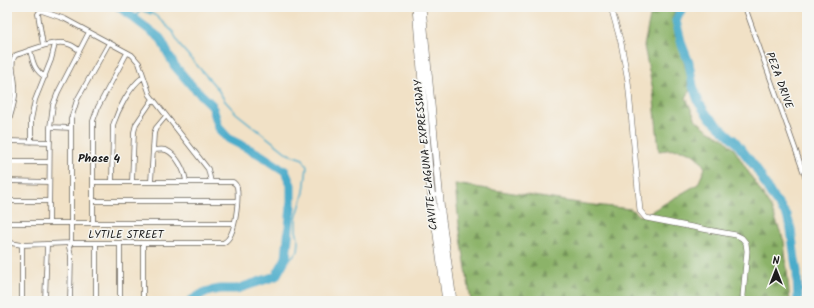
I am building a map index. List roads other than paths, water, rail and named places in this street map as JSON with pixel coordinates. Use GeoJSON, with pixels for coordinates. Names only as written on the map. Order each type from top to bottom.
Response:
{"type":"FeatureCollection","features":[{"type":"Feature","properties":{"kind":"highway","name":"CAVITE–LAGUNA EXPRESSWAY"},"geometry":{"type":"LineString","coordinates":[[416,7],[430,183],[446,301]]}},
{"type":"Feature","properties":{"kind":"highway","name":"CAVITE–LAGUNA EXPRESSWAY"},"geometry":{"type":"LineString","coordinates":[[422,7],[440,205],[453,301]]}},
{"type":"Feature","properties":{"kind":"street"},"geometry":{"type":"LineString","coordinates":[[611,7],[621,43],[628,81],[640,211],[646,218],[736,235],[742,238],[746,243],[747,251],[743,296],[744,301]]}},
{"type":"Feature","properties":{"kind":"street","name":"PEZA DRIVE"},"geometry":{"type":"LineString","coordinates":[[745,7],[807,182]]}},
{"type":"Feature","properties":{"kind":"street"},"geometry":{"type":"LineString","coordinates":[[43,46],[38,14],[40,11],[48,12],[65,19],[127,52],[136,59],[153,99],[208,169],[211,182]]}},
{"type":"Feature","properties":{"kind":"street"},"geometry":{"type":"LineString","coordinates":[[49,222],[50,127],[53,105],[58,92],[89,32]]}},
{"type":"Feature","properties":{"kind":"street"},"geometry":{"type":"LineString","coordinates":[[70,301],[71,256],[69,247],[71,243],[72,114],[77,100],[109,43]]}},
{"type":"Feature","properties":{"kind":"street"},"geometry":{"type":"LineString","coordinates":[[7,128],[16,93],[13,60],[16,55],[43,46],[55,44],[68,44],[79,50]]}},
{"type":"Feature","properties":{"kind":"street"},"geometry":{"type":"LineString","coordinates":[[31,142],[31,120],[35,100],[45,77],[55,44]]}},
{"type":"Feature","properties":{"kind":"street"},"geometry":{"type":"LineString","coordinates":[[30,50],[34,67],[45,77]]}},
{"type":"Feature","properties":{"kind":"street"},"geometry":{"type":"LineString","coordinates":[[93,222],[92,121],[127,52]]}},
{"type":"Feature","properties":{"kind":"street"},"geometry":{"type":"LineString","coordinates":[[112,182],[113,125],[131,90],[137,81],[143,76]]}},
{"type":"Feature","properties":{"kind":"street"},"geometry":{"type":"LineString","coordinates":[[132,182],[134,132],[136,124],[153,99]]}},
{"type":"Feature","properties":{"kind":"street"},"geometry":{"type":"LineString","coordinates":[[151,182],[153,137],[156,128],[166,116]]}},
{"type":"Feature","properties":{"kind":"street"},"geometry":{"type":"LineString","coordinates":[[50,127],[71,128]]}},
{"type":"Feature","properties":{"kind":"street"},"geometry":{"type":"LineString","coordinates":[[7,141],[50,142]]}},
{"type":"Feature","properties":{"kind":"street"},"geometry":{"type":"LineString","coordinates":[[153,150],[164,149],[169,152],[183,169],[186,182]]}},
{"type":"Feature","properties":{"kind":"street"},"geometry":{"type":"LineString","coordinates":[[7,162],[49,162]]}},
{"type":"Feature","properties":{"kind":"street"},"geometry":{"type":"LineString","coordinates":[[7,181],[49,182]]}},
{"type":"Feature","properties":{"kind":"street"},"geometry":{"type":"LineString","coordinates":[[7,223],[234,223],[237,202],[237,187],[233,182],[93,182]]}},
{"type":"Feature","properties":{"kind":"street"},"geometry":{"type":"LineString","coordinates":[[7,201],[49,201]]}},
{"type":"Feature","properties":{"kind":"street"},"geometry":{"type":"LineString","coordinates":[[93,201],[237,202]]}},
{"type":"Feature","properties":{"kind":"street","name":"LYTILE STREET"},"geometry":{"type":"LineString","coordinates":[[7,239],[11,244],[22,245],[71,243],[223,243],[229,238],[234,223]]}},
{"type":"Feature","properties":{"kind":"street"},"geometry":{"type":"LineString","coordinates":[[96,243],[96,301]]}},
{"type":"Feature","properties":{"kind":"street"},"geometry":{"type":"LineString","coordinates":[[120,243],[120,301]]}},
{"type":"Feature","properties":{"kind":"street"},"geometry":{"type":"LineString","coordinates":[[143,244],[143,301]]}},
{"type":"Feature","properties":{"kind":"street"},"geometry":{"type":"LineString","coordinates":[[22,245],[22,301]]}},
{"type":"Feature","properties":{"kind":"street"},"geometry":{"type":"LineString","coordinates":[[46,245],[46,301]]}},
{"type":"Feature","properties":{"kind":"waterway"},"geometry":{"type":"LineString","coordinates":[[117,7],[121,9]]}},
{"type":"Feature","properties":{"kind":"waterway"},"geometry":{"type":"LineString","coordinates":[[119,7],[160,38],[174,65],[192,86],[212,105],[219,128],[229,139],[259,154],[285,171],[291,185],[291,207],[286,258],[276,276],[237,289],[220,289],[205,292],[190,301]]}},
{"type":"Feature","properties":{"kind":"waterway"},"geometry":{"type":"LineString","coordinates":[[143,7],[156,16],[173,32],[180,46],[217,88],[225,101],[236,113],[288,154],[303,159],[307,167],[304,192],[296,219],[296,231],[299,241],[298,251],[281,267]]}},
{"type":"Feature","properties":{"kind":"waterway"},"geometry":{"type":"LineString","coordinates":[[684,7],[676,21],[699,103],[708,116],[735,141],[756,168],[772,196],[787,216],[791,229],[797,271],[798,301]]}},
{"type":"Feature","properties":{"kind":"waterway"},"geometry":{"type":"LineString","coordinates":[[128,15],[135,18],[141,10],[151,14]]}},
{"type":"Feature","properties":{"kind":"district","name":"Phase 4"},"geometry":{"type":"Point","coordinates":[99,158]}}]}
